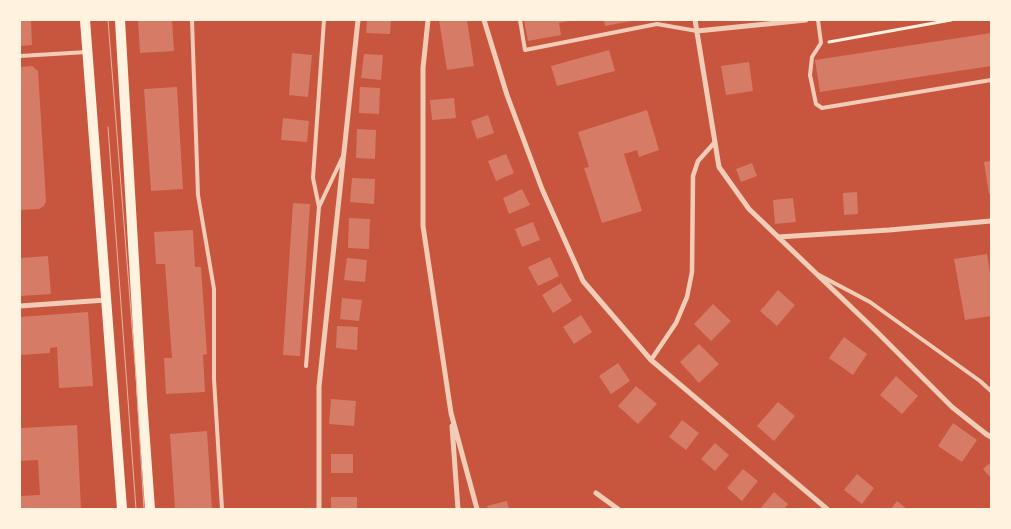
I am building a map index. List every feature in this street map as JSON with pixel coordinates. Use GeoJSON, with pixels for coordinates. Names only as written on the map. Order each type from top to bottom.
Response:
{"type":"FeatureCollection","features":[{"type":"Feature","properties":{"kind":"main road"},"geometry":{"type":"LineString","coordinates":[[85,20],[122,509]]}},
{"type":"Feature","properties":{"kind":"main road"},"geometry":{"type":"LineString","coordinates":[[120,20],[150,509]]}},
{"type":"Feature","properties":{"kind":"street"},"geometry":{"type":"LineString","coordinates":[[319,509],[319,387],[358,20]]}},
{"type":"Feature","properties":{"kind":"street"},"geometry":{"type":"LineString","coordinates":[[428,20],[423,68],[423,226],[451,413],[458,509]]}},
{"type":"Feature","properties":{"kind":"street"},"geometry":{"type":"LineString","coordinates":[[484,20],[507,95],[542,189],[583,281],[651,360],[827,509]]}},
{"type":"Feature","properties":{"kind":"street"},"geometry":{"type":"LineString","coordinates":[[695,20],[719,167],[748,209],[875,330],[952,407],[991,436]]}},
{"type":"Feature","properties":{"kind":"street"},"geometry":{"type":"LineString","coordinates":[[697,31],[806,20]]}},
{"type":"Feature","properties":{"kind":"street"},"geometry":{"type":"LineString","coordinates":[[651,360],[676,323],[687,296],[692,272],[693,176],[698,161],[715,142]]}},
{"type":"Feature","properties":{"kind":"street"},"geometry":{"type":"LineString","coordinates":[[778,237],[991,221]]}},
{"type":"Feature","properties":{"kind":"street"},"geometry":{"type":"LineString","coordinates":[[20,306],[106,300]]}},
{"type":"Feature","properties":{"kind":"street"},"geometry":{"type":"LineString","coordinates":[[451,413],[477,509]]}},
{"type":"Feature","properties":{"kind":"street"},"geometry":{"type":"LineString","coordinates":[[596,493],[618,509]]}},
{"type":"Feature","properties":{"kind":"lane"},"geometry":{"type":"LineString","coordinates":[[192,20],[198,195],[214,289],[214,379],[222,509]]}},
{"type":"Feature","properties":{"kind":"lane"},"geometry":{"type":"LineString","coordinates":[[306,366],[319,207],[313,178],[324,20]]}},
{"type":"Feature","properties":{"kind":"lane"},"geometry":{"type":"LineString","coordinates":[[520,20],[525,50],[656,22],[697,31]]}},
{"type":"Feature","properties":{"kind":"lane"},"geometry":{"type":"LineString","coordinates":[[818,20],[821,43],[812,57],[810,75],[816,104],[822,108],[991,80]]}},
{"type":"Feature","properties":{"kind":"lane"},"geometry":{"type":"LineString","coordinates":[[20,56],[87,52]]}},
{"type":"Feature","properties":{"kind":"lane"},"geometry":{"type":"LineString","coordinates":[[319,207],[343,156]]}},
{"type":"Feature","properties":{"kind":"lane"},"geometry":{"type":"LineString","coordinates":[[815,272],[870,302],[980,381],[991,392]]}},
{"type":"Feature","properties":{"kind":"path"},"geometry":{"type":"LineString","coordinates":[[821,43],[951,20]]}},
{"type":"Feature","properties":{"kind":"building"},"geometry":{"type":"Polygon","coordinates":[[[20,20],[31,20],[32,45],[20,46],[20,20]]]}},
{"type":"Feature","properties":{"kind":"building"},"geometry":{"type":"Polygon","coordinates":[[[138,20],[172,20],[174,51],[140,53],[138,20]]]}},
{"type":"Feature","properties":{"kind":"building"},"geometry":{"type":"Polygon","coordinates":[[[367,20],[391,20],[390,34],[366,33],[367,20]]]}},
{"type":"Feature","properties":{"kind":"building"},"geometry":{"type":"Polygon","coordinates":[[[439,20],[467,20],[474,66],[447,70],[439,20]]]}},
{"type":"Feature","properties":{"kind":"building"},"geometry":{"type":"Polygon","coordinates":[[[524,20],[568,21],[559,23],[561,35],[528,41],[524,20]]]}},
{"type":"Feature","properties":{"kind":"building"},"geometry":{"type":"Polygon","coordinates":[[[604,20],[631,20],[631,21],[605,26],[604,20]]]}},
{"type":"Feature","properties":{"kind":"building"},"geometry":{"type":"Polygon","coordinates":[[[991,33],[991,66],[820,92],[815,60],[991,33]]]}},
{"type":"Feature","properties":{"kind":"building"},"geometry":{"type":"Polygon","coordinates":[[[609,50],[615,71],[557,86],[551,66],[609,50]]]}},
{"type":"Feature","properties":{"kind":"building"},"geometry":{"type":"Polygon","coordinates":[[[292,53],[312,55],[308,97],[289,95],[292,53]]]}},
{"type":"Feature","properties":{"kind":"building"},"geometry":{"type":"Polygon","coordinates":[[[364,54],[383,55],[381,80],[361,78],[364,54]]]}},
{"type":"Feature","properties":{"kind":"building"},"geometry":{"type":"Polygon","coordinates":[[[749,62],[753,91],[726,95],[721,66],[749,62]]]}},
{"type":"Feature","properties":{"kind":"building"},"geometry":{"type":"Polygon","coordinates":[[[32,66],[38,71],[46,201],[44,206],[39,209],[20,210],[20,67],[32,66]]]}},
{"type":"Feature","properties":{"kind":"building"},"geometry":{"type":"Polygon","coordinates":[[[177,87],[183,189],[151,191],[144,89],[177,87]]]}},
{"type":"Feature","properties":{"kind":"building"},"geometry":{"type":"Polygon","coordinates":[[[360,87],[380,88],[379,114],[359,113],[360,87]]]}},
{"type":"Feature","properties":{"kind":"building"},"geometry":{"type":"Polygon","coordinates":[[[454,98],[456,118],[432,120],[430,100],[454,98]]]}},
{"type":"Feature","properties":{"kind":"building"},"geometry":{"type":"Polygon","coordinates":[[[647,110],[659,150],[639,157],[637,150],[624,154],[642,211],[602,223],[584,168],[589,167],[578,132],[647,110]]]}},
{"type":"Feature","properties":{"kind":"building"},"geometry":{"type":"Polygon","coordinates":[[[488,115],[494,133],[477,139],[471,121],[488,115]]]}},
{"type":"Feature","properties":{"kind":"building"},"geometry":{"type":"Polygon","coordinates":[[[283,118],[309,121],[307,142],[281,140],[283,118]]]}},
{"type":"Feature","properties":{"kind":"building"},"geometry":{"type":"Polygon","coordinates":[[[357,129],[376,130],[375,159],[356,158],[357,129]]]}},
{"type":"Feature","properties":{"kind":"building"},"geometry":{"type":"Polygon","coordinates":[[[506,154],[514,173],[496,181],[488,161],[506,154]]]}},
{"type":"Feature","properties":{"kind":"building"},"geometry":{"type":"Polygon","coordinates":[[[991,161],[991,194],[989,194],[984,162],[991,161]]]}},
{"type":"Feature","properties":{"kind":"building"},"geometry":{"type":"Polygon","coordinates":[[[752,163],[757,176],[741,182],[736,169],[752,163]]]}},
{"type":"Feature","properties":{"kind":"building"},"geometry":{"type":"Polygon","coordinates":[[[352,178],[375,179],[374,204],[350,202],[352,178]]]}},
{"type":"Feature","properties":{"kind":"building"},"geometry":{"type":"Polygon","coordinates":[[[522,189],[530,205],[509,214],[503,198],[522,189]]]}},
{"type":"Feature","properties":{"kind":"building"},"geometry":{"type":"Polygon","coordinates":[[[857,192],[858,214],[844,215],[843,193],[857,192]]]}},
{"type":"Feature","properties":{"kind":"building"},"geometry":{"type":"Polygon","coordinates":[[[793,198],[796,222],[775,224],[773,200],[793,198]]]}},
{"type":"Feature","properties":{"kind":"building"},"geometry":{"type":"Polygon","coordinates":[[[293,203],[310,204],[300,356],[283,355],[293,203]]]}},
{"type":"Feature","properties":{"kind":"building"},"geometry":{"type":"Polygon","coordinates":[[[349,218],[370,219],[369,249],[348,248],[349,218]]]}},
{"type":"Feature","properties":{"kind":"building"},"geometry":{"type":"Polygon","coordinates":[[[533,222],[540,240],[522,247],[515,229],[533,222]]]}},
{"type":"Feature","properties":{"kind":"building"},"geometry":{"type":"Polygon","coordinates":[[[193,230],[195,267],[201,267],[207,354],[203,355],[205,392],[166,394],[164,358],[172,358],[165,264],[156,264],[154,232],[193,230]]]}},
{"type":"Feature","properties":{"kind":"building"},"geometry":{"type":"Polygon","coordinates":[[[987,254],[991,280],[991,316],[965,320],[954,259],[987,254]]]}},
{"type":"Feature","properties":{"kind":"building"},"geometry":{"type":"Polygon","coordinates":[[[48,256],[51,294],[20,296],[20,258],[48,256]]]}},
{"type":"Feature","properties":{"kind":"building"},"geometry":{"type":"Polygon","coordinates":[[[550,257],[559,276],[538,286],[528,267],[550,257]]]}},
{"type":"Feature","properties":{"kind":"building"},"geometry":{"type":"Polygon","coordinates":[[[347,258],[367,260],[365,282],[344,280],[347,258]]]}},
{"type":"Feature","properties":{"kind":"building"},"geometry":{"type":"Polygon","coordinates":[[[561,283],[572,301],[553,313],[542,295],[561,283]]]}},
{"type":"Feature","properties":{"kind":"building"},"geometry":{"type":"Polygon","coordinates":[[[778,290],[795,305],[777,326],[760,311],[778,290]]]}},
{"type":"Feature","properties":{"kind":"building"},"geometry":{"type":"Polygon","coordinates":[[[342,298],[362,300],[359,321],[340,319],[342,298]]]}},
{"type":"Feature","properties":{"kind":"building"},"geometry":{"type":"Polygon","coordinates":[[[713,304],[731,321],[711,341],[694,324],[713,304]]]}},
{"type":"Feature","properties":{"kind":"building"},"geometry":{"type":"Polygon","coordinates":[[[88,312],[93,386],[59,388],[57,347],[50,348],[50,353],[20,355],[20,317],[88,312]]]}},
{"type":"Feature","properties":{"kind":"building"},"geometry":{"type":"Polygon","coordinates":[[[581,315],[592,332],[574,344],[563,327],[581,315]]]}},
{"type":"Feature","properties":{"kind":"building"},"geometry":{"type":"Polygon","coordinates":[[[337,326],[358,327],[357,350],[336,348],[337,326]]]}},
{"type":"Feature","properties":{"kind":"building"},"geometry":{"type":"Polygon","coordinates":[[[844,337],[867,354],[853,375],[829,358],[844,337]]]}},
{"type":"Feature","properties":{"kind":"building"},"geometry":{"type":"Polygon","coordinates":[[[699,344],[719,364],[699,383],[680,362],[699,344]]]}},
{"type":"Feature","properties":{"kind":"building"},"geometry":{"type":"Polygon","coordinates":[[[618,363],[630,381],[611,394],[599,376],[618,363]]]}},
{"type":"Feature","properties":{"kind":"building"},"geometry":{"type":"Polygon","coordinates":[[[896,376],[918,396],[902,414],[880,395],[896,376]]]}},
{"type":"Feature","properties":{"kind":"building"},"geometry":{"type":"Polygon","coordinates":[[[636,386],[657,404],[638,424],[618,406],[636,386]]]}},
{"type":"Feature","properties":{"kind":"building"},"geometry":{"type":"Polygon","coordinates":[[[331,399],[356,401],[354,426],[329,424],[331,399]]]}},
{"type":"Feature","properties":{"kind":"building"},"geometry":{"type":"Polygon","coordinates":[[[778,402],[795,416],[774,441],[757,426],[778,402]]]}},
{"type":"Feature","properties":{"kind":"building"},"geometry":{"type":"Polygon","coordinates":[[[682,420],[699,433],[686,450],[669,437],[682,420]]]}},
{"type":"Feature","properties":{"kind":"building"},"geometry":{"type":"Polygon","coordinates":[[[953,423],[977,440],[962,462],[938,446],[953,423]]]}},
{"type":"Feature","properties":{"kind":"building"},"geometry":{"type":"Polygon","coordinates":[[[77,425],[81,509],[21,509],[20,496],[40,495],[38,460],[20,461],[20,428],[77,425]]]}},
{"type":"Feature","properties":{"kind":"building"},"geometry":{"type":"Polygon","coordinates":[[[207,431],[212,509],[175,509],[170,434],[207,431]]]}},
{"type":"Feature","properties":{"kind":"building"},"geometry":{"type":"Polygon","coordinates":[[[715,443],[729,455],[715,471],[701,459],[715,443]]]}},
{"type":"Feature","properties":{"kind":"building"},"geometry":{"type":"Polygon","coordinates":[[[331,454],[353,454],[353,473],[331,473],[331,454]]]}},
{"type":"Feature","properties":{"kind":"building"},"geometry":{"type":"Polygon","coordinates":[[[991,462],[991,478],[983,469],[991,462]]]}},
{"type":"Feature","properties":{"kind":"building"},"geometry":{"type":"Polygon","coordinates":[[[743,469],[758,481],[742,501],[727,488],[743,469]]]}},
{"type":"Feature","properties":{"kind":"building"},"geometry":{"type":"Polygon","coordinates":[[[857,474],[874,488],[862,504],[844,490],[857,474]]]}},
{"type":"Feature","properties":{"kind":"building"},"geometry":{"type":"Polygon","coordinates":[[[774,492],[788,504],[784,509],[760,509],[774,492]]]}},
{"type":"Feature","properties":{"kind":"building"},"geometry":{"type":"Polygon","coordinates":[[[331,497],[357,497],[357,509],[331,509],[331,497]]]}},
{"type":"Feature","properties":{"kind":"building"},"geometry":{"type":"Polygon","coordinates":[[[507,501],[509,509],[488,509],[487,506],[507,501]]]}},
{"type":"Feature","properties":{"kind":"building"},"geometry":{"type":"Polygon","coordinates":[[[897,501],[907,509],[891,509],[897,501]]]}},
{"type":"Feature","properties":{"kind":"tram line"},"geometry":{"type":"LineString","coordinates":[[108,20],[136,376],[144,509]]}},
{"type":"Feature","properties":{"kind":"tram line"},"geometry":{"type":"LineString","coordinates":[[108,127],[136,509]]}}]}
